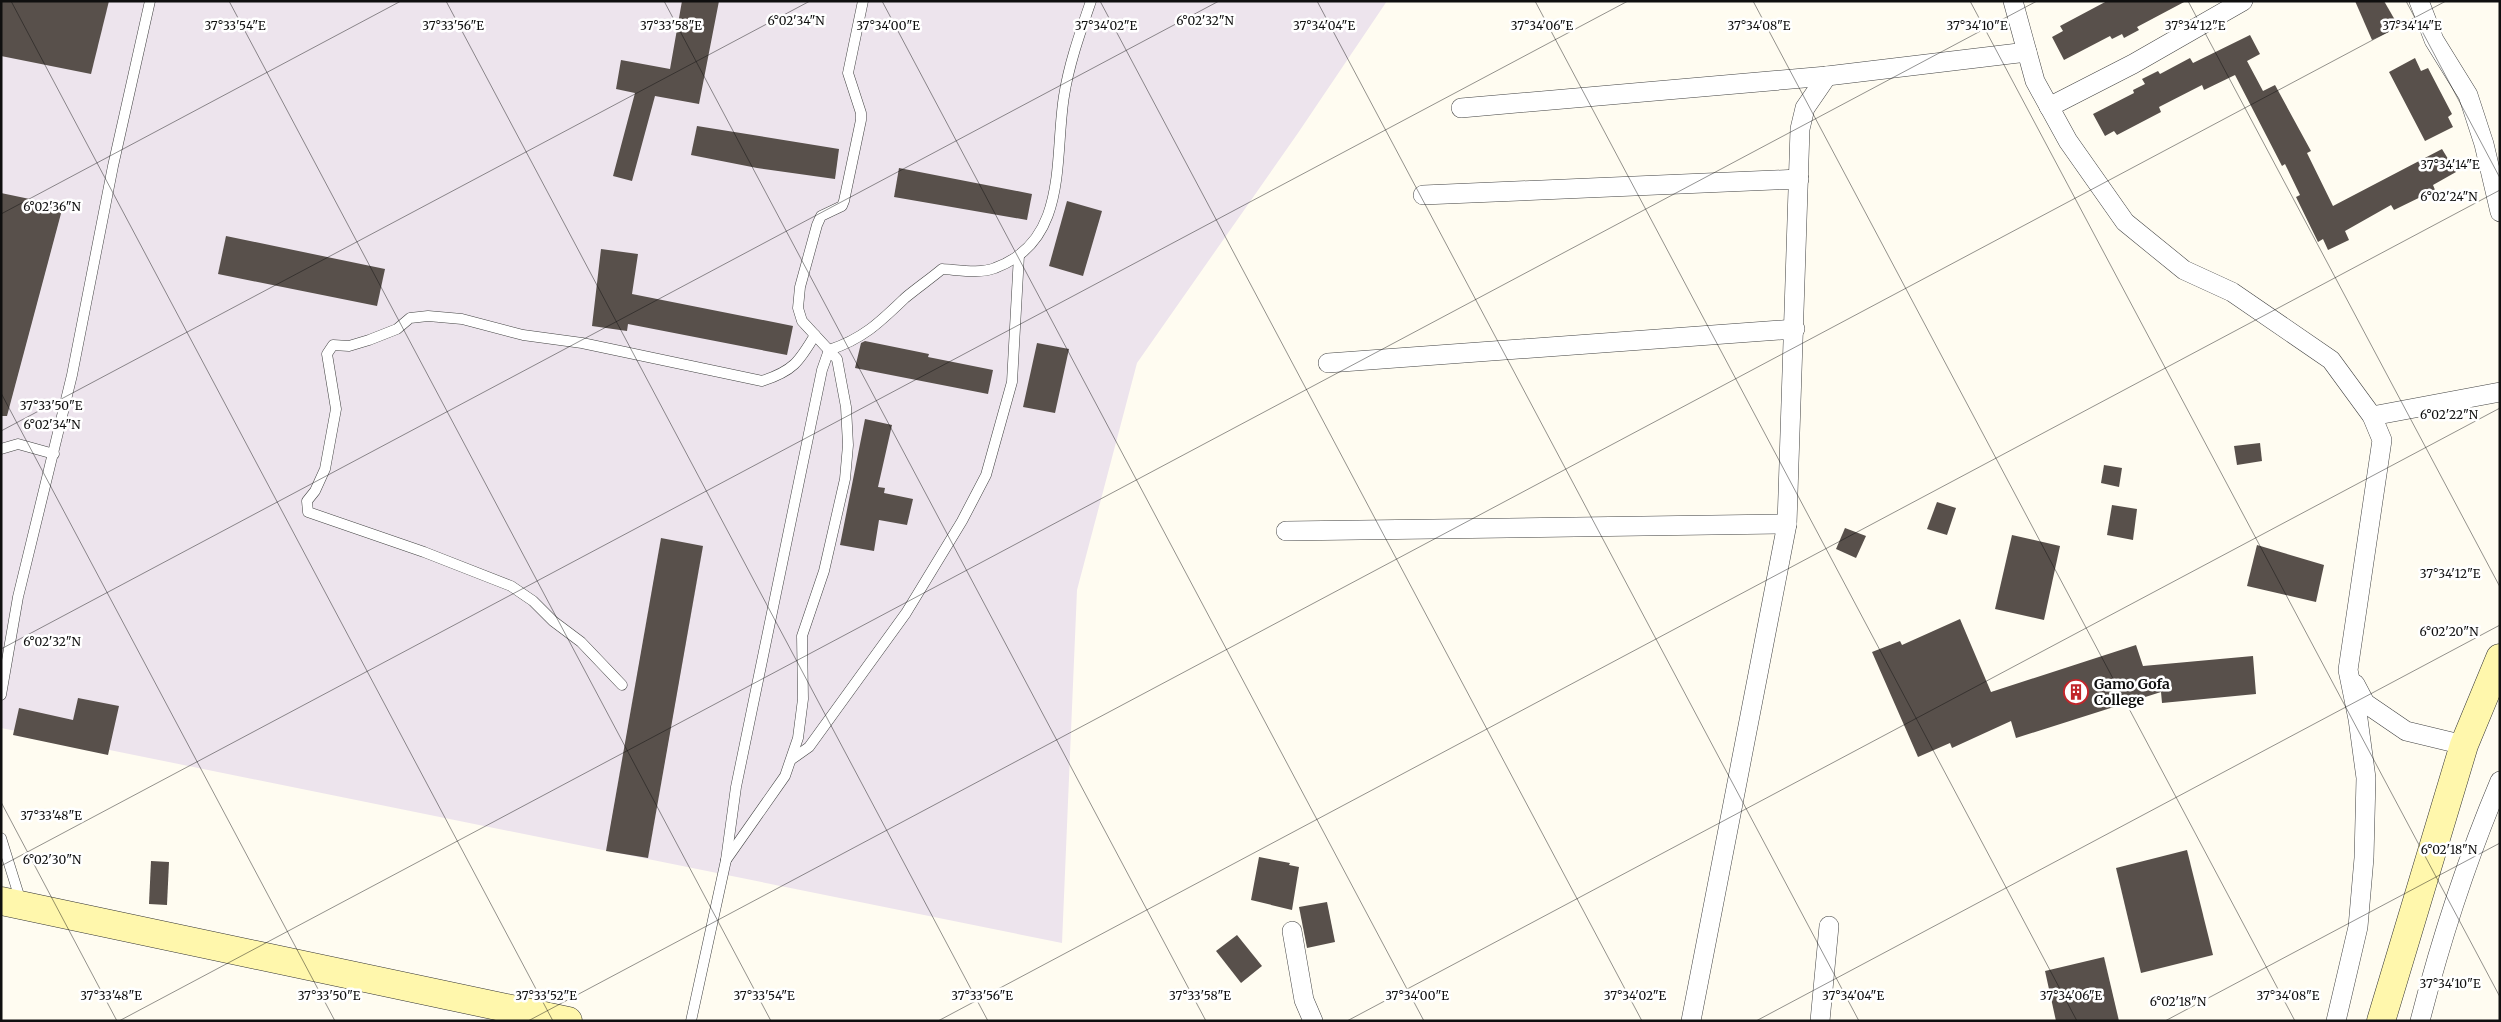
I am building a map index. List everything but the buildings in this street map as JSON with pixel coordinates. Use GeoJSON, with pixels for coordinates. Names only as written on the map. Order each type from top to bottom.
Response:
{"type":"FeatureCollection","features":[{"type":"Feature","properties":{"kind":"street"},"geometry":{"type":"LineString","coordinates":[[2014,1],[2035,81],[2068,141],[2124,222],[2184,270],[2232,292],[2331,360],[2372,416],[2382,440],[2348,670],[2358,719],[2366,778],[2364,858],[2358,927],[2336,1021]]}},
{"type":"Feature","properties":{"kind":"street"},"geometry":{"type":"LineString","coordinates":[[2049,106],[2133,64],[2243,1]]}},
{"type":"Feature","properties":{"kind":"street"},"geometry":{"type":"LineString","coordinates":[[2419,1],[2434,40],[2468,95],[2484,144],[2500,212]]}},
{"type":"Feature","properties":{"kind":"street"},"geometry":{"type":"LineString","coordinates":[[1461,108],[1827,76],[2027,52]]}},
{"type":"Feature","properties":{"kind":"street"},"geometry":{"type":"LineString","coordinates":[[1691,1021],[1787,524],[1795,329],[1800,129],[1805,108],[1827,76]]}},
{"type":"Feature","properties":{"kind":"street"},"geometry":{"type":"LineString","coordinates":[[1423,195],[1799,179]]}},
{"type":"Feature","properties":{"kind":"street"},"geometry":{"type":"LineString","coordinates":[[1328,364],[1795,329]]}},
{"type":"Feature","properties":{"kind":"street"},"geometry":{"type":"LineString","coordinates":[[2372,416],[2500,392]]}},
{"type":"Feature","properties":{"kind":"street"},"geometry":{"type":"LineString","coordinates":[[1286,531],[1787,524]]}},
{"type":"Feature","properties":{"kind":"street"},"geometry":{"type":"LineString","coordinates":[[2381,1021],[2464,745],[2500,658]]}},
{"type":"Feature","properties":{"kind":"street"},"geometry":{"type":"LineString","coordinates":[[2348,670],[2365,703],[2386,719],[2406,731],[2464,745]]}},
{"type":"Feature","properties":{"kind":"street"},"geometry":{"type":"LineString","coordinates":[[2420,1021],[2435,961],[2474,842],[2500,781]]}},
{"type":"Feature","properties":{"kind":"street"},"geometry":{"type":"LineString","coordinates":[[12,903],[568,1021]]}},
{"type":"Feature","properties":{"kind":"street"},"geometry":{"type":"LineString","coordinates":[[1820,1021],[1829,926]]}},
{"type":"Feature","properties":{"kind":"street"},"geometry":{"type":"LineString","coordinates":[[1292,931],[1304,1000],[1313,1021]]}},
{"type":"Feature","properties":{"kind":"lane"},"geometry":{"type":"LineString","coordinates":[[1,695],[18,596],[54,454],[150,1]]}},
{"type":"Feature","properties":{"kind":"lane"},"geometry":{"type":"LineString","coordinates":[[726,860],[785,776],[792,758],[798,738],[803,698],[802,636],[824,571],[845,479],[848,445],[846,408],[837,359],[802,321],[798,308],[800,287],[821,216],[842,206],[844,201],[861,120],[861,113],[848,73],[863,1]]}},
{"type":"Feature","properties":{"kind":"lane"},"geometry":{"type":"LineString","coordinates":[[829,350],[847,344],[875,327],[907,297],[942,269],[972,271],[995,268],[1019,255],[1038,238],[1053,203],[1064,98],[1070,65],[1091,1]]}},
{"type":"Feature","properties":{"kind":"lane"},"geometry":{"type":"LineString","coordinates":[[792,758],[809,747],[906,613],[962,521],[986,476],[1012,382],[1019,255]]}},
{"type":"Feature","properties":{"kind":"lane"},"geometry":{"type":"LineString","coordinates":[[622,685],[580,642],[553,621],[533,601],[511,586],[424,552],[308,512],[306,501],[315,491],[325,469],[336,409],[327,354],[333,345],[349,346],[369,340],[397,329],[410,318],[428,316],[462,319],[523,335],[582,343],[762,381],[784,374],[802,357],[815,335]]}},
{"type":"Feature","properties":{"kind":"lane"},"geometry":{"type":"LineString","coordinates":[[691,1021],[726,860],[738,777],[822,370],[829,350]]}},
{"type":"Feature","properties":{"kind":"lane"},"geometry":{"type":"LineString","coordinates":[[1,449],[18,444],[54,454]]}},
{"type":"Feature","properties":{"kind":"lane"},"geometry":{"type":"LineString","coordinates":[[1,838],[12,903]]}},
{"type":"Feature","properties":{"kind":"shaded area"},"geometry":{"type":"Polygon","coordinates":[[[1,1],[1387,1],[1298,133],[1137,363],[1077,590],[1062,943],[1,728],[1,1]]]}},
{"type":"Feature","properties":{"kind":"place","name":"Gamo Gofa College"},"geometry":{"type":"Point","coordinates":[2076,692]}}]}
